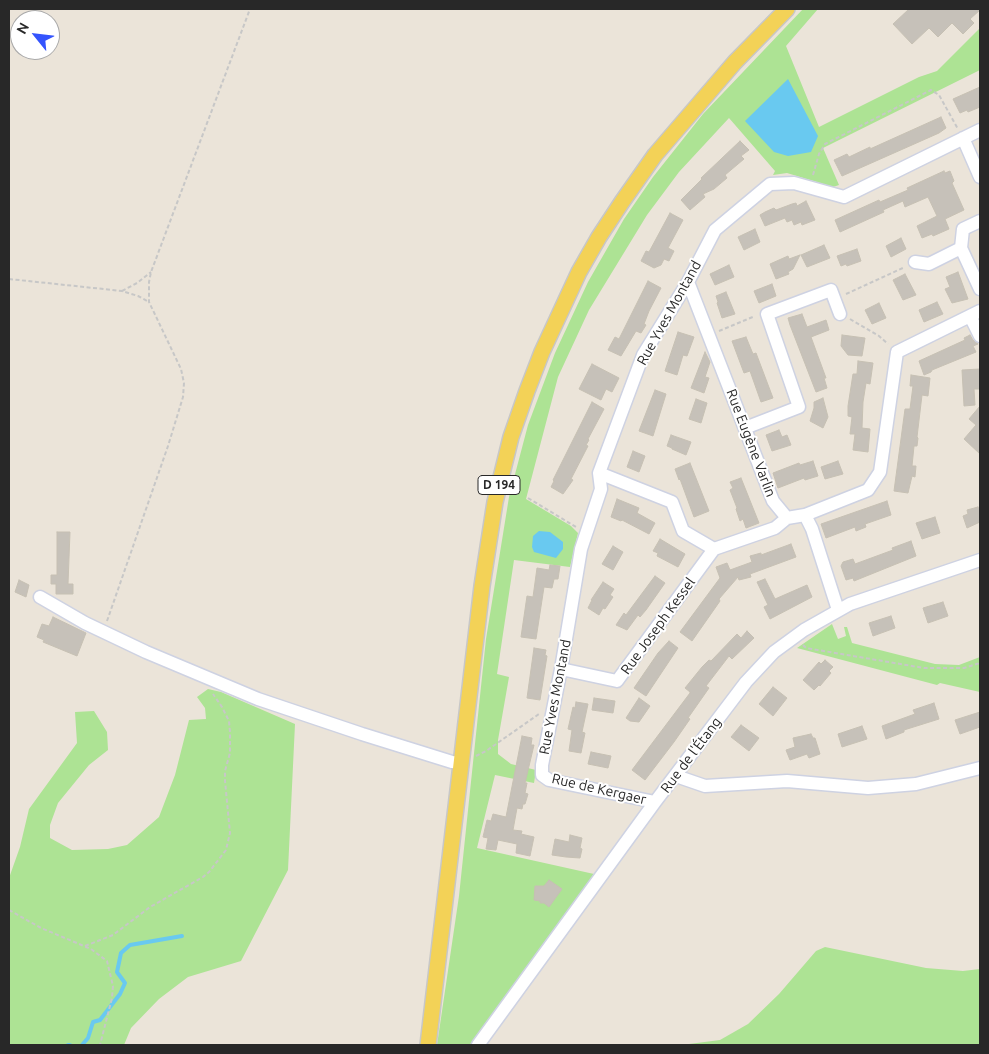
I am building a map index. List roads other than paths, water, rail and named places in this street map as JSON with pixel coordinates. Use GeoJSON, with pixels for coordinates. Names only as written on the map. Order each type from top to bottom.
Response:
{"type":"FeatureCollection","features":[{"type":"Feature","properties":{"kind":"main road","name":"D 194"},"geometry":{"type":"LineString","coordinates":[[428,1045],[482,586],[495,502],[511,437],[542,352],[579,272],[599,237],[655,155],[735,62],[786,9]]}},
{"type":"Feature","properties":{"kind":"street","name":"Rue Yves Montand"},"geometry":{"type":"LineString","coordinates":[[542,775],[542,765],[555,703],[581,549],[602,489],[599,473],[643,355],[688,282],[715,230],[770,184],[794,182],[844,197],[980,130]]}},
{"type":"Feature","properties":{"kind":"street"},"geometry":{"type":"LineString","coordinates":[[963,138],[980,177]]}},
{"type":"Feature","properties":{"kind":"street"},"geometry":{"type":"LineString","coordinates":[[980,221],[963,229],[961,248],[980,289]]}},
{"type":"Feature","properties":{"kind":"street"},"geometry":{"type":"LineString","coordinates":[[915,262],[929,264],[961,248]]}},
{"type":"Feature","properties":{"kind":"street","name":"Rue Eugène Varlin"},"geometry":{"type":"LineString","coordinates":[[688,282],[774,501],[787,518]]}},
{"type":"Feature","properties":{"kind":"street"},"geometry":{"type":"LineString","coordinates":[[745,428],[799,407],[766,314],[831,290],[840,314]]}},
{"type":"Feature","properties":{"kind":"street"},"geometry":{"type":"LineString","coordinates":[[599,473],[672,502],[683,531],[714,549],[775,528],[787,518],[805,515],[868,490],[880,472],[897,352],[975,313],[980,336]]}},
{"type":"Feature","properties":{"kind":"street"},"geometry":{"type":"LineString","coordinates":[[805,515],[812,529],[838,610]]}},
{"type":"Feature","properties":{"kind":"street","name":"Rue Joseph Kessel"},"geometry":{"type":"LineString","coordinates":[[561,669],[617,681],[714,549]]}},
{"type":"Feature","properties":{"kind":"street","name":"Rue de l'Étang"},"geometry":{"type":"LineString","coordinates":[[478,1045],[655,802],[746,682],[774,652],[793,638],[850,604],[980,560]]}},
{"type":"Feature","properties":{"kind":"street"},"geometry":{"type":"LineString","coordinates":[[40,597],[103,631],[197,674],[258,699],[452,762],[461,763]]}},
{"type":"Feature","properties":{"kind":"street"},"geometry":{"type":"LineString","coordinates":[[676,776],[705,786],[787,781],[868,788],[916,784],[980,768]]}},
{"type":"Feature","properties":{"kind":"street","name":"Rue de Kergaer"},"geometry":{"type":"LineString","coordinates":[[542,775],[549,780],[655,802]]}},
{"type":"Feature","properties":{"kind":"water"},"geometry":{"type":"Polygon","coordinates":[[[788,79],[818,136],[811,152],[788,156],[774,152],[745,121],[788,79]]]}},
{"type":"Feature","properties":{"kind":"water"},"geometry":{"type":"Polygon","coordinates":[[[539,531],[550,532],[563,542],[563,549],[556,558],[534,552],[532,547],[533,536],[539,531]]]}},
{"type":"Feature","properties":{"kind":"waterway"},"geometry":{"type":"LineString","coordinates":[[82,1045],[88,1038],[93,1022],[100,1020],[120,994],[125,983],[117,972],[121,953],[130,945],[182,936]]}}]}
